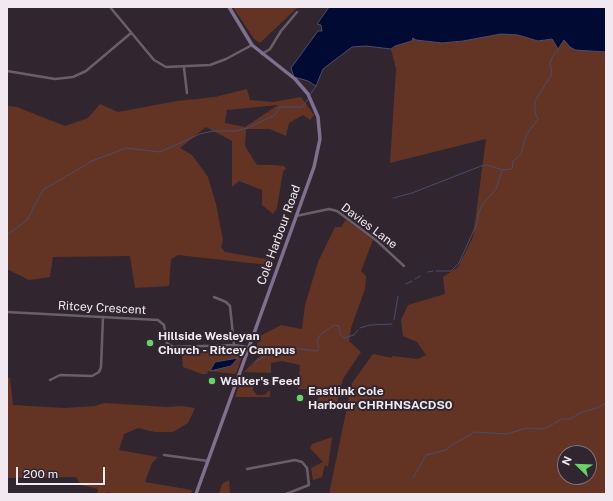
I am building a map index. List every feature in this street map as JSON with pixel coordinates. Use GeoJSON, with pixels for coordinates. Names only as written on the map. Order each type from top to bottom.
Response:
{"type":"FeatureCollection","features":[{"type":"Feature","properties":{"kind":"main road","name":"Cole Harbour Road"},"geometry":{"type":"LineString","coordinates":[[196,494],[317,157],[320,140],[319,120],[312,102],[303,88],[252,45],[229,7]]}},
{"type":"Feature","properties":{"kind":"street"},"geometry":{"type":"LineString","coordinates":[[110,7],[159,64],[170,68],[202,67],[218,63],[252,45]]}},
{"type":"Feature","properties":{"kind":"street"},"geometry":{"type":"LineString","coordinates":[[262,54],[270,49],[281,31],[297,12]]}},
{"type":"Feature","properties":{"kind":"street"},"geometry":{"type":"LineString","coordinates":[[7,71],[53,79],[73,77],[86,71],[131,33]]}},
{"type":"Feature","properties":{"kind":"street"},"geometry":{"type":"LineString","coordinates":[[184,68],[187,94]]}},
{"type":"Feature","properties":{"kind":"street","name":"Davies Lane"},"geometry":{"type":"LineString","coordinates":[[296,216],[329,209],[337,211],[376,241],[404,266]]}},
{"type":"Feature","properties":{"kind":"street"},"geometry":{"type":"LineString","coordinates":[[214,297],[226,302],[230,306],[234,345]]}},
{"type":"Feature","properties":{"kind":"street","name":"Ritcey Crescent"},"geometry":{"type":"LineString","coordinates":[[7,312],[159,320],[164,325],[167,343],[174,348],[234,345],[248,347]]}},
{"type":"Feature","properties":{"kind":"street"},"geometry":{"type":"LineString","coordinates":[[50,380],[58,376],[90,376],[98,373],[101,366],[102,317]]}},
{"type":"Feature","properties":{"kind":"street"},"geometry":{"type":"LineString","coordinates":[[164,455],[208,461]]}},
{"type":"Feature","properties":{"kind":"street"},"geometry":{"type":"LineString","coordinates":[[247,468],[300,461],[306,466],[309,485],[286,494]]}},
{"type":"Feature","properties":{"kind":"shaded area"},"geometry":{"type":"Polygon","coordinates":[[[233,7],[298,7],[260,43],[254,39],[233,7]]]}},
{"type":"Feature","properties":{"kind":"shaded area"},"geometry":{"type":"Polygon","coordinates":[[[329,7],[606,7],[606,494],[329,494],[352,383],[373,354],[392,358],[392,356],[418,359],[426,355],[417,342],[403,336],[401,320],[408,305],[445,294],[443,277],[458,267],[473,237],[486,139],[390,163],[396,69],[391,49],[366,46],[352,47],[323,69],[316,86],[308,81],[294,77],[291,68],[318,31],[322,31],[321,25],[317,24],[329,7]]]}},
{"type":"Feature","properties":{"kind":"shaded area"},"geometry":{"type":"Polygon","coordinates":[[[247,89],[250,100],[273,102],[301,97],[314,115],[310,120],[303,115],[289,123],[286,136],[270,129],[246,129],[245,146],[257,165],[284,166],[286,169],[283,171],[277,208],[273,214],[262,205],[262,190],[239,181],[232,187],[232,141],[206,127],[180,148],[192,155],[208,177],[216,204],[223,240],[221,247],[225,252],[272,260],[268,265],[178,255],[171,259],[169,286],[135,288],[130,256],[53,257],[50,277],[29,280],[7,269],[7,106],[17,107],[65,126],[88,118],[100,104],[118,112],[177,101],[215,97],[247,89]],[[278,105],[227,110],[225,123],[245,127],[278,105]]]}},
{"type":"Feature","properties":{"kind":"shaded area"},"geometry":{"type":"Polygon","coordinates":[[[346,220],[373,240],[361,271],[366,276],[365,289],[351,328],[349,341],[361,352],[343,379],[337,403],[309,405],[310,397],[310,402],[318,400],[320,390],[298,389],[300,365],[282,361],[271,363],[271,373],[244,372],[264,352],[262,349],[255,350],[260,336],[281,325],[302,329],[305,305],[318,262],[335,227],[341,227],[346,220]]]}},
{"type":"Feature","properties":{"kind":"shaded area"},"geometry":{"type":"Polygon","coordinates":[[[244,350],[236,374],[208,371],[207,374],[202,374],[183,367],[182,354],[244,350]]]}},
{"type":"Feature","properties":{"kind":"shaded area"},"geometry":{"type":"Polygon","coordinates":[[[242,377],[258,378],[253,383],[253,390],[257,395],[264,395],[270,390],[270,397],[235,397],[242,377]]]}},
{"type":"Feature","properties":{"kind":"shaded area"},"geometry":{"type":"Polygon","coordinates":[[[7,378],[10,378],[13,405],[64,408],[95,406],[104,403],[167,407],[182,406],[195,408],[188,423],[173,432],[155,432],[138,428],[124,434],[119,450],[158,457],[152,463],[145,482],[192,490],[191,494],[116,494],[107,492],[107,494],[97,494],[98,489],[81,485],[76,477],[8,478],[7,378]]]}},
{"type":"Feature","properties":{"kind":"shaded area"},"geometry":{"type":"Polygon","coordinates":[[[332,437],[328,467],[325,465],[322,477],[313,480],[311,468],[323,462],[310,448],[312,444],[332,437]]]}},
{"type":"Feature","properties":{"kind":"shaded area"},"geometry":{"type":"Polygon","coordinates":[[[229,480],[230,494],[219,494],[222,484],[229,480]]]}},
{"type":"Feature","properties":{"kind":"water"},"geometry":{"type":"Polygon","coordinates":[[[329,7],[606,7],[606,52],[575,50],[564,40],[558,49],[552,39],[538,41],[518,35],[501,34],[442,43],[416,40],[413,38],[412,41],[395,46],[391,49],[366,46],[352,47],[323,69],[316,86],[308,81],[294,77],[291,68],[318,31],[322,31],[321,25],[317,24],[329,7]]]}},
{"type":"Feature","properties":{"kind":"water"},"geometry":{"type":"Polygon","coordinates":[[[238,358],[231,366],[210,371],[215,362],[238,358]]]}},
{"type":"Feature","properties":{"kind":"waterway"},"geometry":{"type":"LineString","coordinates":[[393,198],[412,193],[481,166],[487,165],[503,170],[512,169],[513,161],[521,154],[526,135],[538,119],[535,113],[535,101],[552,74],[550,63],[553,56],[559,49]]}},
{"type":"Feature","properties":{"kind":"waterway"},"geometry":{"type":"LineString","coordinates":[[310,95],[316,86]]}},
{"type":"Feature","properties":{"kind":"waterway"},"geometry":{"type":"LineString","coordinates":[[7,235],[27,220],[43,190],[92,161],[126,148],[160,152],[200,134],[213,131],[236,131],[248,128],[275,115],[280,107],[302,107],[309,98]]}},
{"type":"Feature","properties":{"kind":"waterway"},"geometry":{"type":"LineString","coordinates":[[436,271],[451,271],[459,263],[478,221],[478,216],[482,205],[496,189],[502,171]]}},
{"type":"Feature","properties":{"kind":"waterway"},"geometry":{"type":"LineString","coordinates":[[428,272],[433,271]]}},
{"type":"Feature","properties":{"kind":"waterway"},"geometry":{"type":"LineString","coordinates":[[415,279],[420,276]]}},
{"type":"Feature","properties":{"kind":"waterway"},"geometry":{"type":"LineString","coordinates":[[406,284],[412,281]]}},
{"type":"Feature","properties":{"kind":"waterway"},"geometry":{"type":"LineString","coordinates":[[394,320],[398,296]]}},
{"type":"Feature","properties":{"kind":"waterway"},"geometry":{"type":"LineString","coordinates":[[360,328],[370,325],[392,324]]}},
{"type":"Feature","properties":{"kind":"waterway"},"geometry":{"type":"LineString","coordinates":[[255,362],[272,352],[293,348],[317,351],[319,348],[317,341],[320,335],[334,325],[339,326],[340,334],[344,338],[354,335],[358,330]]}},
{"type":"Feature","properties":{"kind":"waterway"},"geometry":{"type":"LineString","coordinates":[[238,358],[241,355]]}},
{"type":"Feature","properties":{"kind":"waterway"},"geometry":{"type":"LineString","coordinates":[[413,478],[426,455],[446,450],[475,432],[507,434],[526,428],[544,429],[562,419],[570,419],[582,412],[597,408],[606,403]]}},
{"type":"Feature","properties":{"kind":"place","name":"Hillside Wesleyan Church - Ritcey Campus"},"geometry":{"type":"Point","coordinates":[150,343]}},
{"type":"Feature","properties":{"kind":"place","name":"Walker's Feed"},"geometry":{"type":"Point","coordinates":[212,381]}},
{"type":"Feature","properties":{"kind":"place","name":"Eastlink Cole Harbour CHRHNSACDS0"},"geometry":{"type":"Point","coordinates":[300,398]}}]}
